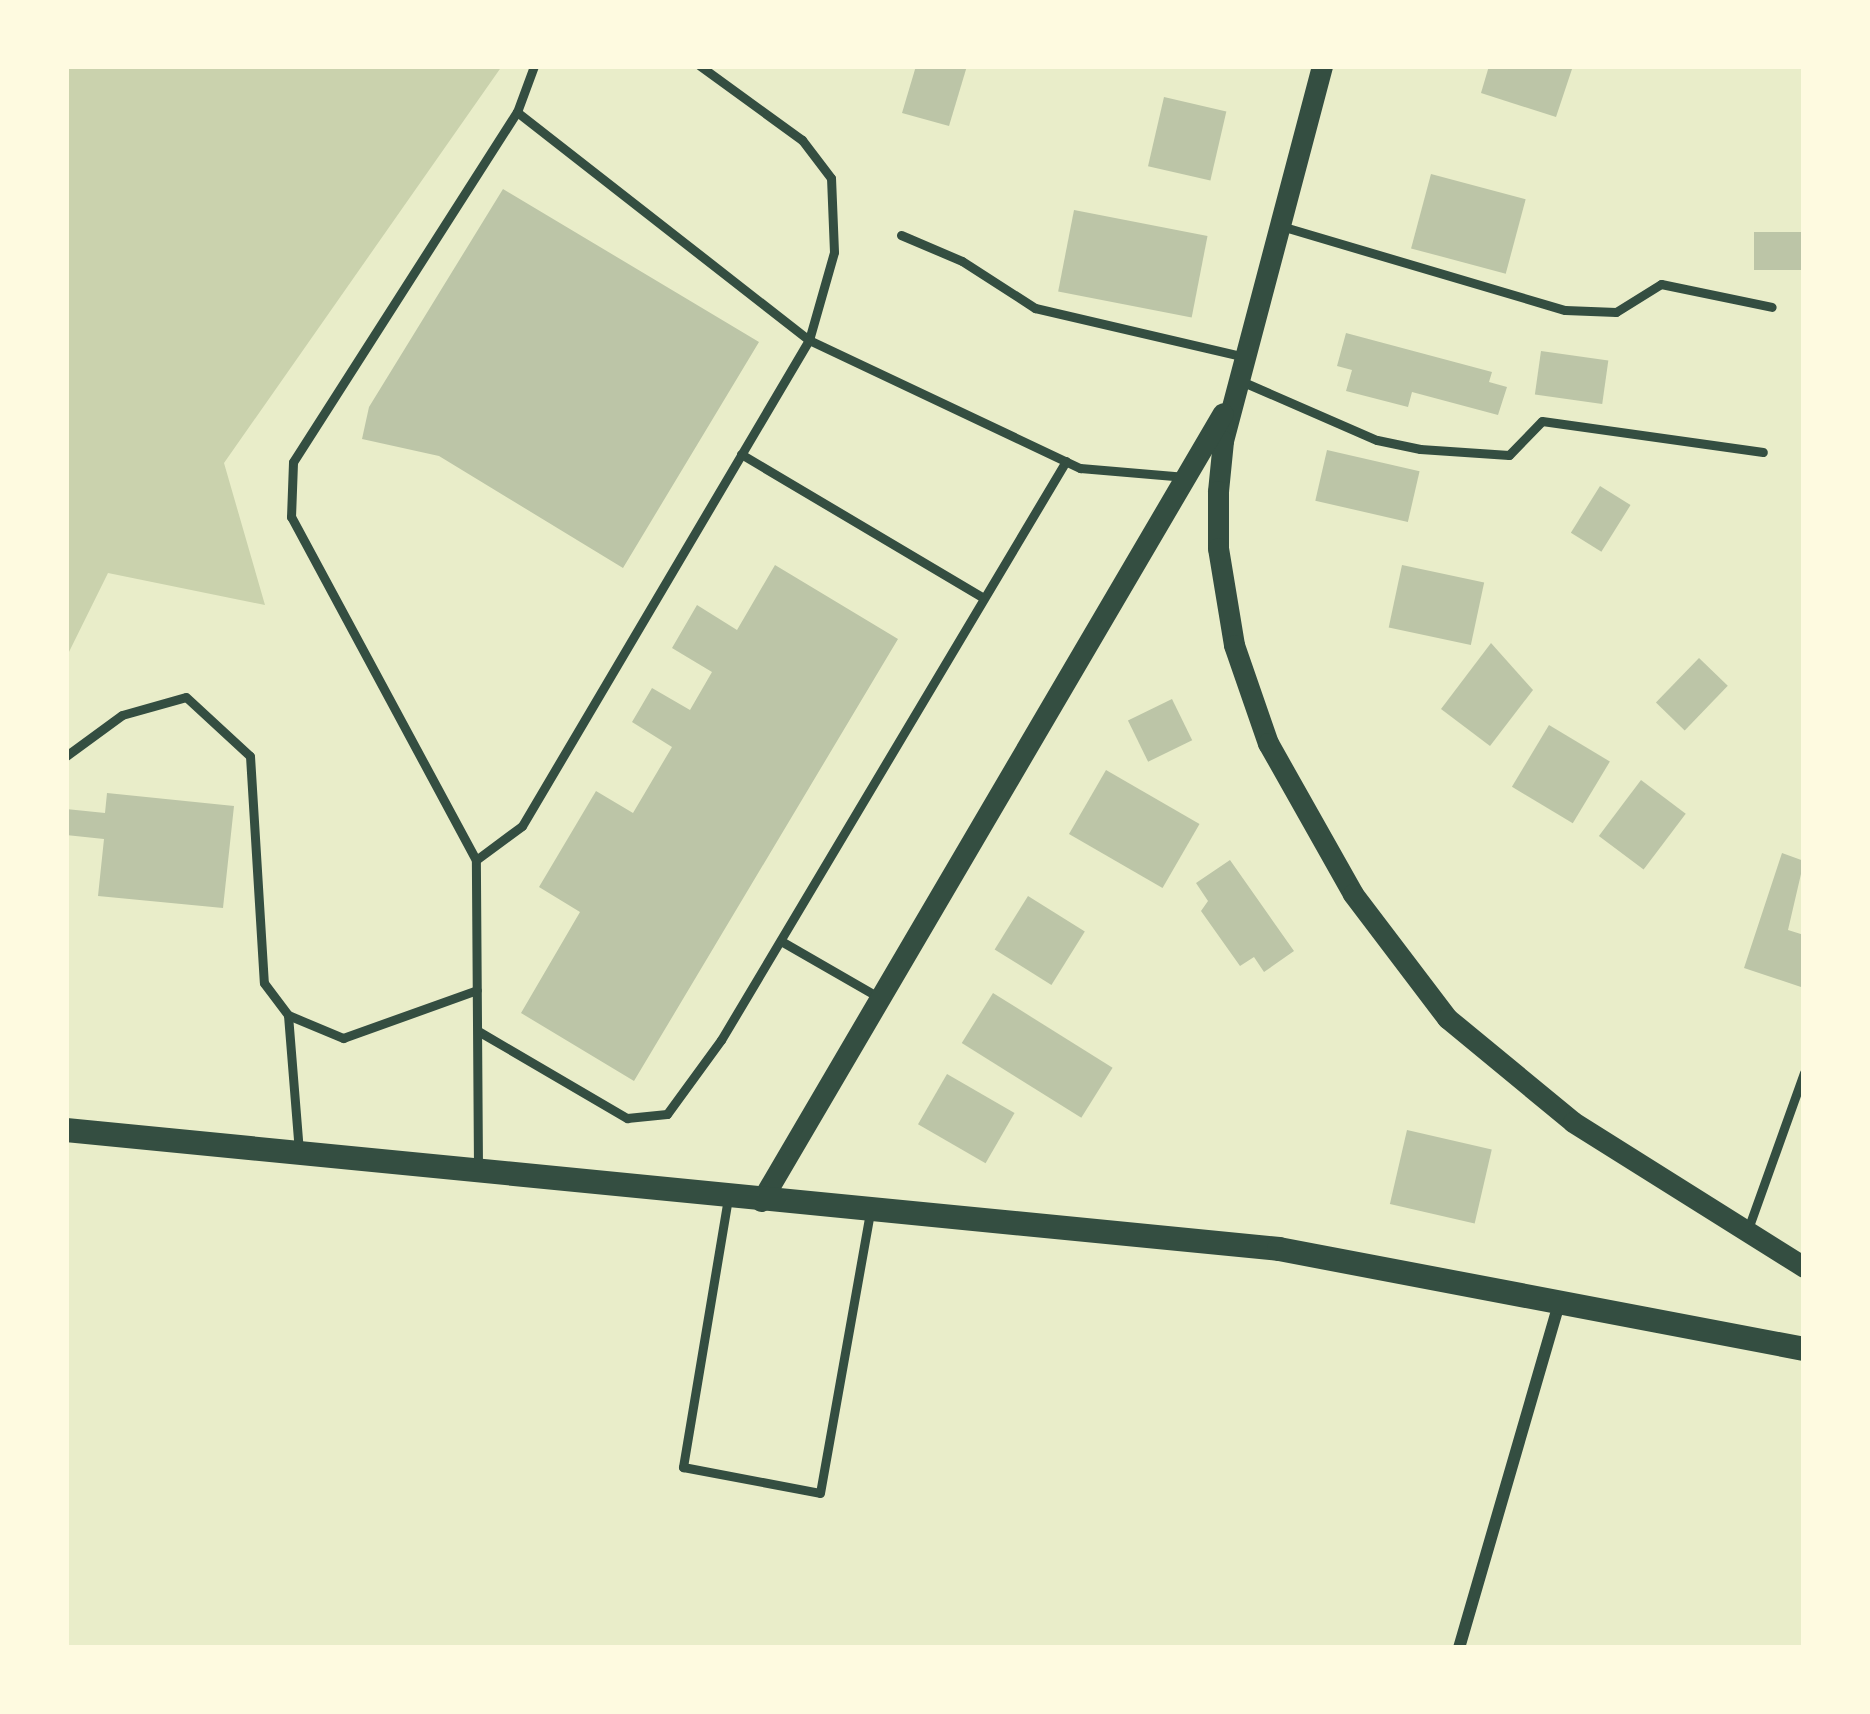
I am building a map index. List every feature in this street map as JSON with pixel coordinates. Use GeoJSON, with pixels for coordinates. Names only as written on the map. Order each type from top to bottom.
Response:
{"type":"FeatureCollection","features":[{"type":"Feature","properties":{"kind":"main road"},"geometry":{"type":"LineString","coordinates":[[66,1130],[299,1151],[478,1175],[1279,1249],[1804,1349]]}},
{"type":"Feature","properties":{"kind":"street"},"geometry":{"type":"LineString","coordinates":[[1322,66],[1223,441],[1218,548],[1238,662],[1307,821],[1448,1018],[1574,1122],[1804,1268]]}},
{"type":"Feature","properties":{"kind":"street"},"geometry":{"type":"LineString","coordinates":[[760,1201],[1241,381]]}},
{"type":"Feature","properties":{"kind":"street"},"geometry":{"type":"LineString","coordinates":[[1459,1648],[1559,1302]]}},
{"type":"Feature","properties":{"kind":"lane"},"geometry":{"type":"LineString","coordinates":[[478,1175],[476,860],[291,518],[293,462],[517,112],[534,66]]}},
{"type":"Feature","properties":{"kind":"lane"},"geometry":{"type":"LineString","coordinates":[[476,860],[522,826],[809,340],[834,251],[831,178],[802,140],[700,66]]}},
{"type":"Feature","properties":{"kind":"lane"},"geometry":{"type":"LineString","coordinates":[[517,112],[809,340],[1066,461],[1186,477]]}},
{"type":"Feature","properties":{"kind":"lane"},"geometry":{"type":"LineString","coordinates":[[1281,226],[1565,310],[1616,312],[1661,284],[1772,307]]}},
{"type":"Feature","properties":{"kind":"lane"},"geometry":{"type":"LineString","coordinates":[[901,236],[962,261],[1035,308],[1247,357]]}},
{"type":"Feature","properties":{"kind":"lane"},"geometry":{"type":"LineString","coordinates":[[1241,381],[1377,440],[1420,449],[1509,455],[1542,421],[1763,452]]}},
{"type":"Feature","properties":{"kind":"lane"},"geometry":{"type":"LineString","coordinates":[[741,454],[984,598]]}},
{"type":"Feature","properties":{"kind":"lane"},"geometry":{"type":"LineString","coordinates":[[477,1030],[627,1118],[667,1114],[781,941],[1066,461]]}},
{"type":"Feature","properties":{"kind":"lane"},"geometry":{"type":"LineString","coordinates":[[66,756],[122,715],[185,697],[250,756],[264,983],[288,1015],[344,1038],[477,990]]}},
{"type":"Feature","properties":{"kind":"lane"},"geometry":{"type":"LineString","coordinates":[[781,941],[880,999]]}},
{"type":"Feature","properties":{"kind":"lane"},"geometry":{"type":"LineString","coordinates":[[288,1015],[299,1151]]}},
{"type":"Feature","properties":{"kind":"lane"},"geometry":{"type":"LineString","coordinates":[[1746,1234],[1804,1073]]}},
{"type":"Feature","properties":{"kind":"lane"},"geometry":{"type":"LineString","coordinates":[[728,1198],[683,1467],[820,1493],[870,1211]]}},
{"type":"Feature","properties":{"kind":"green space"},"geometry":{"type":"Polygon","coordinates":[[[66,66],[502,66],[224,463],[265,605],[108,573],[66,658],[66,66]]]}},
{"type":"Feature","properties":{"kind":"building"},"geometry":{"type":"Polygon","coordinates":[[[916,66],[967,66],[949,126],[902,113],[916,66]]]}},
{"type":"Feature","properties":{"kind":"building"},"geometry":{"type":"Polygon","coordinates":[[[1489,66],[1573,66],[1556,117],[1481,93],[1489,66]]]}},
{"type":"Feature","properties":{"kind":"building"},"geometry":{"type":"Polygon","coordinates":[[[1164,97],[1226,111],[1210,181],[1148,166],[1164,97]]]}},
{"type":"Feature","properties":{"kind":"building"},"geometry":{"type":"Polygon","coordinates":[[[1431,174],[1526,199],[1506,274],[1411,248],[1431,174]]]}},
{"type":"Feature","properties":{"kind":"building"},"geometry":{"type":"Polygon","coordinates":[[[503,189],[759,342],[623,568],[439,456],[362,439],[369,407],[503,189]]]}},
{"type":"Feature","properties":{"kind":"building"},"geometry":{"type":"Polygon","coordinates":[[[1074,210],[1208,236],[1192,317],[1058,291],[1074,210]]]}},
{"type":"Feature","properties":{"kind":"building"},"geometry":{"type":"Polygon","coordinates":[[[1754,232],[1804,232],[1804,270],[1754,270],[1754,232]]]}},
{"type":"Feature","properties":{"kind":"building"},"geometry":{"type":"Polygon","coordinates":[[[1346,333],[1492,372],[1489,382],[1507,387],[1498,415],[1412,392],[1408,407],[1346,391],[1352,370],[1337,366],[1346,333]]]}},
{"type":"Feature","properties":{"kind":"building"},"geometry":{"type":"Polygon","coordinates":[[[1541,351],[1608,360],[1602,404],[1535,395],[1541,351]]]}},
{"type":"Feature","properties":{"kind":"building"},"geometry":{"type":"Polygon","coordinates":[[[1327,450],[1420,471],[1408,522],[1315,501],[1327,450]]]}},
{"type":"Feature","properties":{"kind":"building"},"geometry":{"type":"Polygon","coordinates":[[[1600,486],[1631,505],[1601,552],[1571,533],[1600,486]]]}},
{"type":"Feature","properties":{"kind":"building"},"geometry":{"type":"Polygon","coordinates":[[[775,565],[898,639],[634,1081],[521,1013],[580,912],[539,887],[596,791],[633,813],[672,747],[632,722],[652,688],[690,710],[712,672],[672,648],[697,605],[737,630],[775,565]]]}},
{"type":"Feature","properties":{"kind":"building"},"geometry":{"type":"Polygon","coordinates":[[[1402,565],[1484,582],[1471,645],[1389,628],[1402,565]]]}},
{"type":"Feature","properties":{"kind":"building"},"geometry":{"type":"Polygon","coordinates":[[[1491,643],[1533,690],[1490,746],[1441,709],[1491,643]]]}},
{"type":"Feature","properties":{"kind":"building"},"geometry":{"type":"Polygon","coordinates":[[[1699,658],[1728,686],[1685,730],[1656,703],[1699,658]]]}},
{"type":"Feature","properties":{"kind":"building"},"geometry":{"type":"Polygon","coordinates":[[[1172,699],[1192,740],[1148,762],[1128,720],[1172,699]]]}},
{"type":"Feature","properties":{"kind":"building"},"geometry":{"type":"Polygon","coordinates":[[[1549,725],[1610,762],[1573,823],[1512,787],[1549,725]]]}},
{"type":"Feature","properties":{"kind":"building"},"geometry":{"type":"Polygon","coordinates":[[[1106,770],[1200,824],[1163,888],[1069,834],[1106,770]]]}},
{"type":"Feature","properties":{"kind":"building"},"geometry":{"type":"Polygon","coordinates":[[[1641,780],[1686,814],[1644,870],[1599,836],[1641,780]]]}},
{"type":"Feature","properties":{"kind":"building"},"geometry":{"type":"Polygon","coordinates":[[[107,793],[234,806],[223,908],[98,896],[104,839],[66,835],[66,809],[105,813],[107,793]]]}},
{"type":"Feature","properties":{"kind":"building"},"geometry":{"type":"Polygon","coordinates":[[[1782,853],[1804,861],[1788,930],[1804,935],[1804,988],[1744,968],[1782,853]]]}},
{"type":"Feature","properties":{"kind":"building"},"geometry":{"type":"Polygon","coordinates":[[[1230,860],[1294,951],[1264,972],[1254,957],[1240,966],[1201,911],[1208,901],[1196,883],[1230,860]]]}},
{"type":"Feature","properties":{"kind":"building"},"geometry":{"type":"Polygon","coordinates":[[[1028,896],[1085,932],[1051,985],[995,949],[1028,896]]]}},
{"type":"Feature","properties":{"kind":"building"},"geometry":{"type":"Polygon","coordinates":[[[993,993],[1113,1068],[1081,1118],[962,1043],[993,993]]]}},
{"type":"Feature","properties":{"kind":"building"},"geometry":{"type":"Polygon","coordinates":[[[947,1074],[1015,1113],[986,1163],[918,1124],[947,1074]]]}},
{"type":"Feature","properties":{"kind":"building"},"geometry":{"type":"Polygon","coordinates":[[[1407,1130],[1492,1150],[1475,1224],[1390,1204],[1407,1130]]]}}]}
